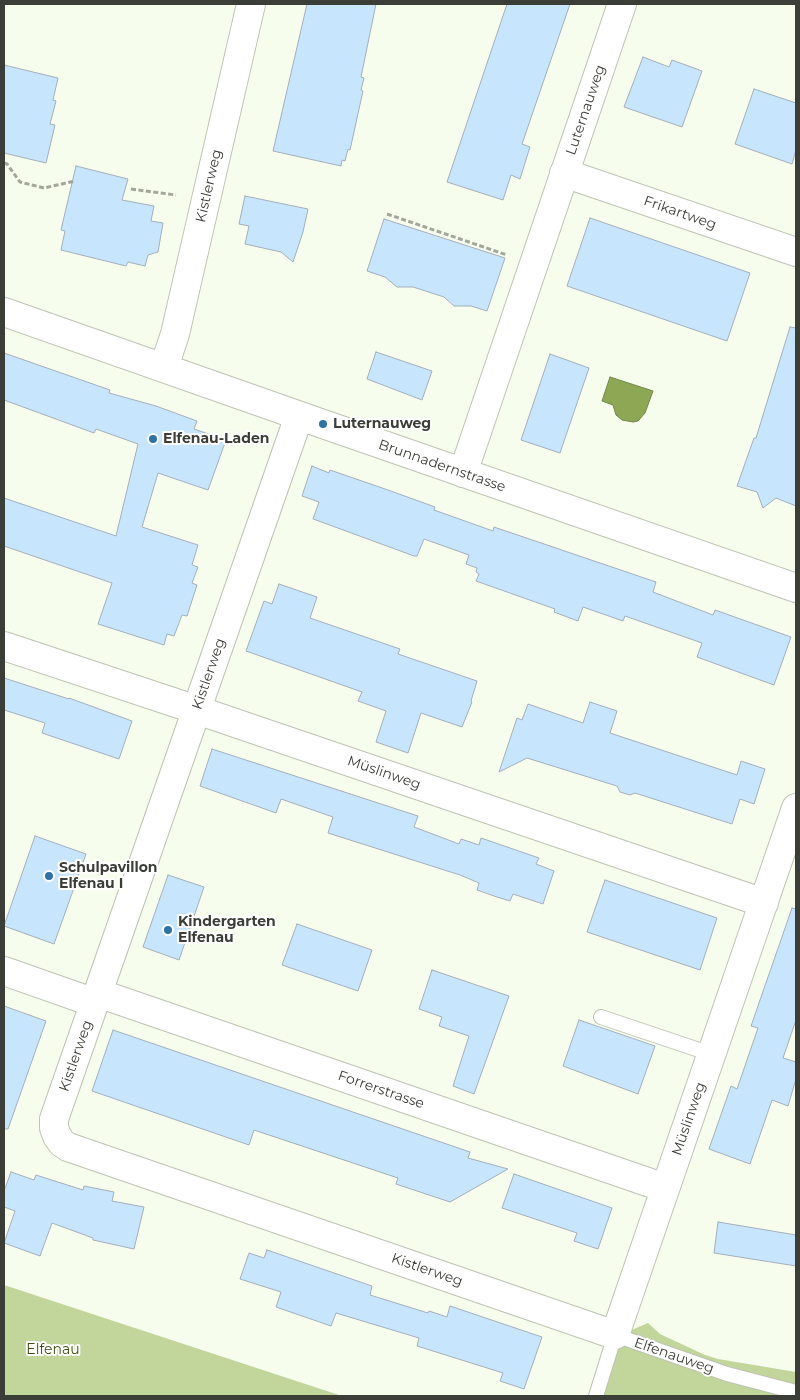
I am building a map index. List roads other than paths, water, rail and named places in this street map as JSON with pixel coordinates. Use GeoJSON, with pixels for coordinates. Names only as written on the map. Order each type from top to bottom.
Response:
{"type":"FeatureCollection","features":[{"type":"Feature","properties":{"kind":"street","name":"Kistlerweg"},"geometry":{"type":"LineString","coordinates":[[164,367],[175,334],[251,4]]}},
{"type":"Feature","properties":{"kind":"street","name":"Luternauweg"},"geometry":{"type":"LineString","coordinates":[[463,473],[622,4]]}},
{"type":"Feature","properties":{"kind":"street","name":"Frikartweg"},"geometry":{"type":"LineString","coordinates":[[564,174],[796,252]]}},
{"type":"Feature","properties":{"kind":"street","name":"Brunnadernstrasse"},"geometry":{"type":"LineString","coordinates":[[4,312],[796,588]]}},
{"type":"Feature","properties":{"kind":"street","name":"Kistlerweg"},"geometry":{"type":"LineString","coordinates":[[299,416],[54,1119],[54,1128],[62,1143],[68,1147],[615,1335]]}},
{"type":"Feature","properties":{"kind":"street","name":"Müslinweg"},"geometry":{"type":"LineString","coordinates":[[4,646],[764,903]]}},
{"type":"Feature","properties":{"kind":"street","name":"Müslinweg"},"geometry":{"type":"LineString","coordinates":[[615,1335],[796,808]]}},
{"type":"Feature","properties":{"kind":"street","name":"Forrerstrasse"},"geometry":{"type":"LineString","coordinates":[[4,971],[96,998],[665,1188]]}},
{"type":"Feature","properties":{"kind":"lane"},"geometry":{"type":"LineString","coordinates":[[602,1017],[711,1054]]}},
{"type":"Feature","properties":{"kind":"lane"},"geometry":{"type":"LineString","coordinates":[[596,1396],[615,1335]]}},
{"type":"Feature","properties":{"kind":"lane","name":"Elfenauweg"},"geometry":{"type":"LineString","coordinates":[[615,1335],[727,1374],[796,1392]]}},
{"type":"Feature","properties":{"kind":"place","name":"Luternauweg"},"geometry":{"type":"Point","coordinates":[323,424]}},
{"type":"Feature","properties":{"kind":"place","name":"Elfenau-Laden"},"geometry":{"type":"Point","coordinates":[153,439]}},
{"type":"Feature","properties":{"kind":"place","name":"Schulpavillon Elfenau I"},"geometry":{"type":"Point","coordinates":[49,876]}},
{"type":"Feature","properties":{"kind":"place","name":"Kindergarten Elfenau"},"geometry":{"type":"Point","coordinates":[168,930]}},
{"type":"Feature","properties":{"kind":"park label","name":"Elfenau"},"geometry":{"type":"Point","coordinates":[53,1350]}}]}
